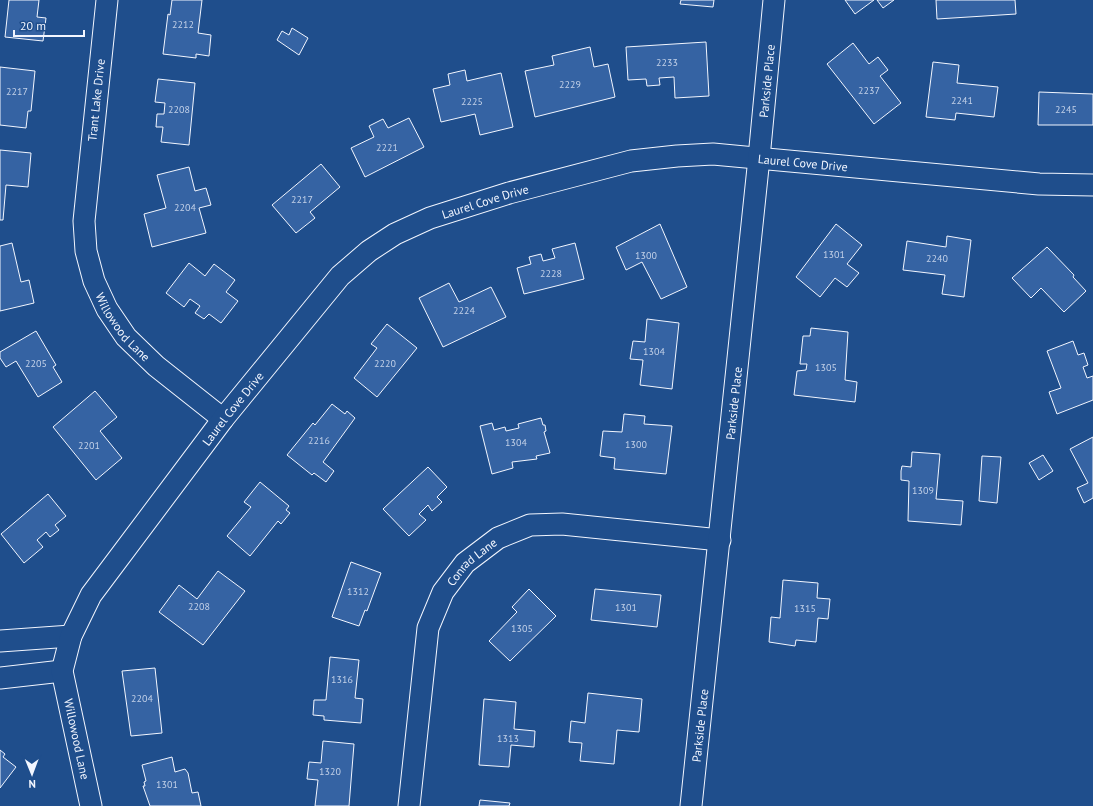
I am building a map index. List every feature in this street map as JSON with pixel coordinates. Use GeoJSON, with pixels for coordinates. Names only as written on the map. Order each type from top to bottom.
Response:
{"type":"FeatureCollection","features":[{"type":"Feature","properties":{"kind":"street","name":"Trant Lake Drive"},"geometry":{"type":"LineString","coordinates":[[86,200],[106,0]]}},
{"type":"Feature","properties":{"kind":"street","name":"Parkside Place"},"geometry":{"type":"LineString","coordinates":[[691,806],[720,540],[774,0]]}},
{"type":"Feature","properties":{"kind":"street","name":"Laurel Cove Drive"},"geometry":{"type":"LineString","coordinates":[[62,672],[71,636],[91,595],[223,419],[340,276],[369,251],[395,234],[430,218],[509,193],[631,161],[676,156],[713,154],[1039,184],[1067,186],[1093,185]]}},
{"type":"Feature","properties":{"kind":"street","name":"Willowood Lane"},"geometry":{"type":"LineString","coordinates":[[86,200],[84,221],[86,252],[94,281],[107,309],[126,337],[156,366],[223,419]]}},
{"type":"Feature","properties":{"kind":"street","name":"Conrad Lane"},"geometry":{"type":"LineString","coordinates":[[409,806],[428,628],[442,592],[465,563],[498,538],[530,525],[562,524],[720,540]]}},
{"type":"Feature","properties":{"kind":"street"},"geometry":{"type":"LineString","coordinates":[[0,641],[71,636]]}},
{"type":"Feature","properties":{"kind":"street","name":"Willowood Lane"},"geometry":{"type":"LineString","coordinates":[[62,672],[91,806]]}},
{"type":"Feature","properties":{"kind":"street"},"geometry":{"type":"LineString","coordinates":[[0,678],[62,672]]}},
{"type":"Feature","properties":{"kind":"building"},"geometry":{"type":"Polygon","coordinates":[[[9,0],[39,0],[37,17],[46,18],[43,41],[5,37],[9,0]]]}},
{"type":"Feature","properties":{"kind":"building"},"geometry":{"type":"Polygon","coordinates":[[[172,0],[202,0],[198,33],[211,35],[209,56],[196,54],[196,58],[163,54],[168,14],[170,15],[172,0]]]}},
{"type":"Feature","properties":{"kind":"building"},"geometry":{"type":"Polygon","coordinates":[[[681,0],[714,0],[713,7],[680,4],[681,0]]]}},
{"type":"Feature","properties":{"kind":"building"},"geometry":{"type":"Polygon","coordinates":[[[845,0],[874,0],[855,14],[845,0]]]}},
{"type":"Feature","properties":{"kind":"building"},"geometry":{"type":"Polygon","coordinates":[[[877,0],[894,0],[883,8],[877,0]]]}},
{"type":"Feature","properties":{"kind":"building"},"geometry":{"type":"Polygon","coordinates":[[[936,0],[1015,0],[1016,14],[937,19],[936,0]]]}},
{"type":"Feature","properties":{"kind":"building"},"geometry":{"type":"Polygon","coordinates":[[[292,28],[308,38],[299,55],[277,40],[282,31],[289,35],[292,28]]]}},
{"type":"Feature","properties":{"kind":"building"},"geometry":{"type":"Polygon","coordinates":[[[706,42],[709,96],[675,98],[674,77],[659,78],[660,85],[647,86],[646,79],[628,80],[626,47],[706,42]]]}},
{"type":"Feature","properties":{"kind":"building"},"geometry":{"type":"Polygon","coordinates":[[[853,43],[869,64],[878,57],[888,70],[880,76],[901,103],[874,124],[827,64],[853,43]]]}},
{"type":"Feature","properties":{"kind":"building"},"geometry":{"type":"Polygon","coordinates":[[[590,47],[594,67],[608,64],[615,97],[535,117],[525,71],[554,65],[552,56],[590,47]]]}},
{"type":"Feature","properties":{"kind":"building"},"geometry":{"type":"Polygon","coordinates":[[[933,62],[959,65],[957,83],[998,87],[994,117],[956,113],[955,120],[926,117],[933,62]]]}},
{"type":"Feature","properties":{"kind":"building"},"geometry":{"type":"Polygon","coordinates":[[[0,67],[35,71],[31,111],[28,111],[26,128],[0,125],[0,67]]]}},
{"type":"Feature","properties":{"kind":"building"},"geometry":{"type":"Polygon","coordinates":[[[465,70],[467,81],[501,73],[513,127],[480,135],[475,114],[441,122],[433,89],[450,85],[448,74],[465,70]]]}},
{"type":"Feature","properties":{"kind":"building"},"geometry":{"type":"Polygon","coordinates":[[[158,79],[195,83],[189,145],[161,142],[163,127],[156,127],[157,114],[164,114],[165,103],[155,102],[158,79]]]}},
{"type":"Feature","properties":{"kind":"building"},"geometry":{"type":"Polygon","coordinates":[[[1039,92],[1093,94],[1093,125],[1038,125],[1039,92]]]}},
{"type":"Feature","properties":{"kind":"building"},"geometry":{"type":"Polygon","coordinates":[[[409,118],[424,147],[365,177],[351,148],[374,137],[369,126],[383,119],[388,128],[409,118]]]}},
{"type":"Feature","properties":{"kind":"building"},"geometry":{"type":"Polygon","coordinates":[[[0,150],[31,153],[28,187],[6,185],[3,220],[0,220],[0,150]]]}},
{"type":"Feature","properties":{"kind":"building"},"geometry":{"type":"Polygon","coordinates":[[[321,164],[340,187],[310,212],[315,218],[296,233],[272,205],[321,164]]]}},
{"type":"Feature","properties":{"kind":"building"},"geometry":{"type":"Polygon","coordinates":[[[189,167],[195,191],[206,188],[211,205],[199,208],[206,233],[152,247],[144,214],[166,208],[157,175],[189,167]]]}},
{"type":"Feature","properties":{"kind":"building"},"geometry":{"type":"Polygon","coordinates":[[[660,224],[687,287],[661,299],[642,262],[626,270],[616,247],[660,224]]]}},
{"type":"Feature","properties":{"kind":"building"},"geometry":{"type":"Polygon","coordinates":[[[836,224],[862,245],[847,264],[859,273],[847,287],[835,278],[820,297],[796,277],[836,224]]]}},
{"type":"Feature","properties":{"kind":"building"},"geometry":{"type":"Polygon","coordinates":[[[947,236],[971,240],[964,297],[942,294],[945,275],[903,270],[907,241],[946,247],[947,236]]]}},
{"type":"Feature","properties":{"kind":"building"},"geometry":{"type":"Polygon","coordinates":[[[12,243],[21,282],[29,280],[34,303],[0,311],[0,246],[12,243]]]}},
{"type":"Feature","properties":{"kind":"building"},"geometry":{"type":"Polygon","coordinates":[[[575,243],[584,279],[524,294],[517,268],[531,264],[529,257],[541,254],[543,261],[555,258],[552,249],[575,243]]]}},
{"type":"Feature","properties":{"kind":"building"},"geometry":{"type":"Polygon","coordinates":[[[1047,247],[1074,275],[1073,277],[1086,291],[1064,312],[1041,288],[1031,298],[1012,278],[1047,247]]]}},
{"type":"Feature","properties":{"kind":"building"},"geometry":{"type":"Polygon","coordinates":[[[189,263],[205,276],[214,264],[235,280],[226,292],[238,301],[221,323],[209,314],[204,319],[195,313],[200,306],[190,299],[184,307],[166,293],[189,263]]]}},
{"type":"Feature","properties":{"kind":"building"},"geometry":{"type":"Polygon","coordinates":[[[449,283],[459,302],[491,287],[506,317],[443,347],[419,298],[449,283]]]}},
{"type":"Feature","properties":{"kind":"building"},"geometry":{"type":"Polygon","coordinates":[[[647,319],[679,323],[672,389],[640,385],[643,360],[630,359],[633,341],[645,342],[647,319]]]}},
{"type":"Feature","properties":{"kind":"building"},"geometry":{"type":"Polygon","coordinates":[[[387,324],[417,348],[377,397],[354,378],[377,348],[371,344],[387,324]]]}},
{"type":"Feature","properties":{"kind":"building"},"geometry":{"type":"Polygon","coordinates":[[[811,328],[848,332],[845,380],[857,382],[855,402],[794,395],[797,371],[806,370],[807,364],[800,364],[803,336],[810,336],[811,328]]]}},
{"type":"Feature","properties":{"kind":"building"},"geometry":{"type":"Polygon","coordinates":[[[36,331],[56,365],[53,367],[62,382],[38,397],[16,361],[6,367],[0,358],[0,352],[36,331]]]}},
{"type":"Feature","properties":{"kind":"building"},"geometry":{"type":"Polygon","coordinates":[[[1073,341],[1078,355],[1084,353],[1088,365],[1083,367],[1087,378],[1093,376],[1093,400],[1057,414],[1049,392],[1061,388],[1047,351],[1073,341]]]}},
{"type":"Feature","properties":{"kind":"building"},"geometry":{"type":"Polygon","coordinates":[[[95,391],[117,417],[100,431],[122,458],[96,480],[53,427],[95,391]]]}},
{"type":"Feature","properties":{"kind":"building"},"geometry":{"type":"Polygon","coordinates":[[[332,404],[345,414],[347,411],[355,418],[323,462],[334,471],[326,482],[314,473],[312,475],[287,455],[313,423],[315,425],[332,404]]]}},
{"type":"Feature","properties":{"kind":"building"},"geometry":{"type":"Polygon","coordinates":[[[624,414],[645,416],[644,424],[672,426],[666,474],[614,469],[615,458],[600,456],[603,431],[622,432],[624,414]]]}},
{"type":"Feature","properties":{"kind":"building"},"geometry":{"type":"Polygon","coordinates":[[[541,418],[543,425],[545,425],[546,431],[544,432],[550,453],[536,456],[537,459],[512,462],[513,468],[492,474],[480,426],[492,423],[494,430],[505,427],[506,431],[519,428],[518,424],[541,418]]]}},
{"type":"Feature","properties":{"kind":"building"},"geometry":{"type":"Polygon","coordinates":[[[1093,437],[1093,498],[1084,503],[1077,488],[1088,483],[1070,449],[1093,437]]]}},
{"type":"Feature","properties":{"kind":"building"},"geometry":{"type":"Polygon","coordinates":[[[912,452],[940,454],[936,499],[963,501],[961,525],[908,521],[909,481],[901,480],[901,471],[902,466],[911,467],[912,452]]]}},
{"type":"Feature","properties":{"kind":"building"},"geometry":{"type":"Polygon","coordinates":[[[1043,455],[1053,471],[1039,480],[1029,463],[1043,455]]]}},
{"type":"Feature","properties":{"kind":"building"},"geometry":{"type":"Polygon","coordinates":[[[982,456],[1001,457],[997,503],[979,501],[982,456]]]}},
{"type":"Feature","properties":{"kind":"building"},"geometry":{"type":"Polygon","coordinates":[[[428,467],[447,487],[437,497],[442,502],[432,511],[428,505],[419,514],[426,520],[409,536],[383,509],[428,467]]]}},
{"type":"Feature","properties":{"kind":"building"},"geometry":{"type":"Polygon","coordinates":[[[260,482],[289,506],[286,510],[290,513],[281,524],[278,521],[250,556],[227,536],[251,507],[244,502],[260,482]]]}},
{"type":"Feature","properties":{"kind":"building"},"geometry":{"type":"Polygon","coordinates":[[[48,494],[66,516],[55,525],[59,530],[50,537],[46,532],[37,540],[43,547],[24,563],[1,534],[48,494]]]}},
{"type":"Feature","properties":{"kind":"building"},"geometry":{"type":"Polygon","coordinates":[[[351,562],[381,573],[367,611],[365,610],[359,626],[332,617],[351,562]]]}},
{"type":"Feature","properties":{"kind":"building"},"geometry":{"type":"Polygon","coordinates":[[[218,571],[245,591],[203,645],[159,612],[179,585],[197,599],[218,571]]]}},
{"type":"Feature","properties":{"kind":"building"},"geometry":{"type":"Polygon","coordinates":[[[783,580],[818,583],[817,598],[830,599],[828,619],[818,618],[816,642],[796,640],[795,646],[769,642],[771,617],[780,618],[783,580]]]}},
{"type":"Feature","properties":{"kind":"building"},"geometry":{"type":"Polygon","coordinates":[[[529,589],[556,616],[510,661],[489,641],[517,612],[512,607],[529,589]]]}},
{"type":"Feature","properties":{"kind":"building"},"geometry":{"type":"Polygon","coordinates":[[[595,589],[661,595],[657,627],[591,620],[595,589]]]}},
{"type":"Feature","properties":{"kind":"building"},"geometry":{"type":"Polygon","coordinates":[[[330,657],[359,660],[355,698],[363,699],[361,723],[324,720],[324,716],[313,715],[314,700],[326,700],[330,657]]]}},
{"type":"Feature","properties":{"kind":"building"},"geometry":{"type":"Polygon","coordinates":[[[155,668],[162,733],[131,736],[122,671],[155,668]]]}},
{"type":"Feature","properties":{"kind":"building"},"geometry":{"type":"Polygon","coordinates":[[[588,693],[642,699],[639,732],[617,730],[614,764],[580,761],[582,743],[569,742],[571,721],[585,723],[588,693]]]}},
{"type":"Feature","properties":{"kind":"building"},"geometry":{"type":"Polygon","coordinates":[[[484,699],[516,702],[514,729],[535,731],[534,747],[511,745],[509,767],[479,765],[484,699]]]}},
{"type":"Feature","properties":{"kind":"building"},"geometry":{"type":"Polygon","coordinates":[[[323,741],[354,744],[349,806],[315,806],[318,780],[307,779],[309,762],[321,763],[323,741]]]}},
{"type":"Feature","properties":{"kind":"building"},"geometry":{"type":"Polygon","coordinates":[[[0,750],[5,754],[3,757],[16,767],[0,788],[0,750]]]}},
{"type":"Feature","properties":{"kind":"building"},"geometry":{"type":"Polygon","coordinates":[[[172,757],[175,772],[185,769],[188,773],[192,793],[198,792],[201,806],[150,806],[143,786],[145,786],[144,782],[146,781],[142,765],[172,757]]]}},
{"type":"Feature","properties":{"kind":"building"},"geometry":{"type":"Polygon","coordinates":[[[480,800],[510,803],[509,806],[479,806],[480,800]]]}}]}
